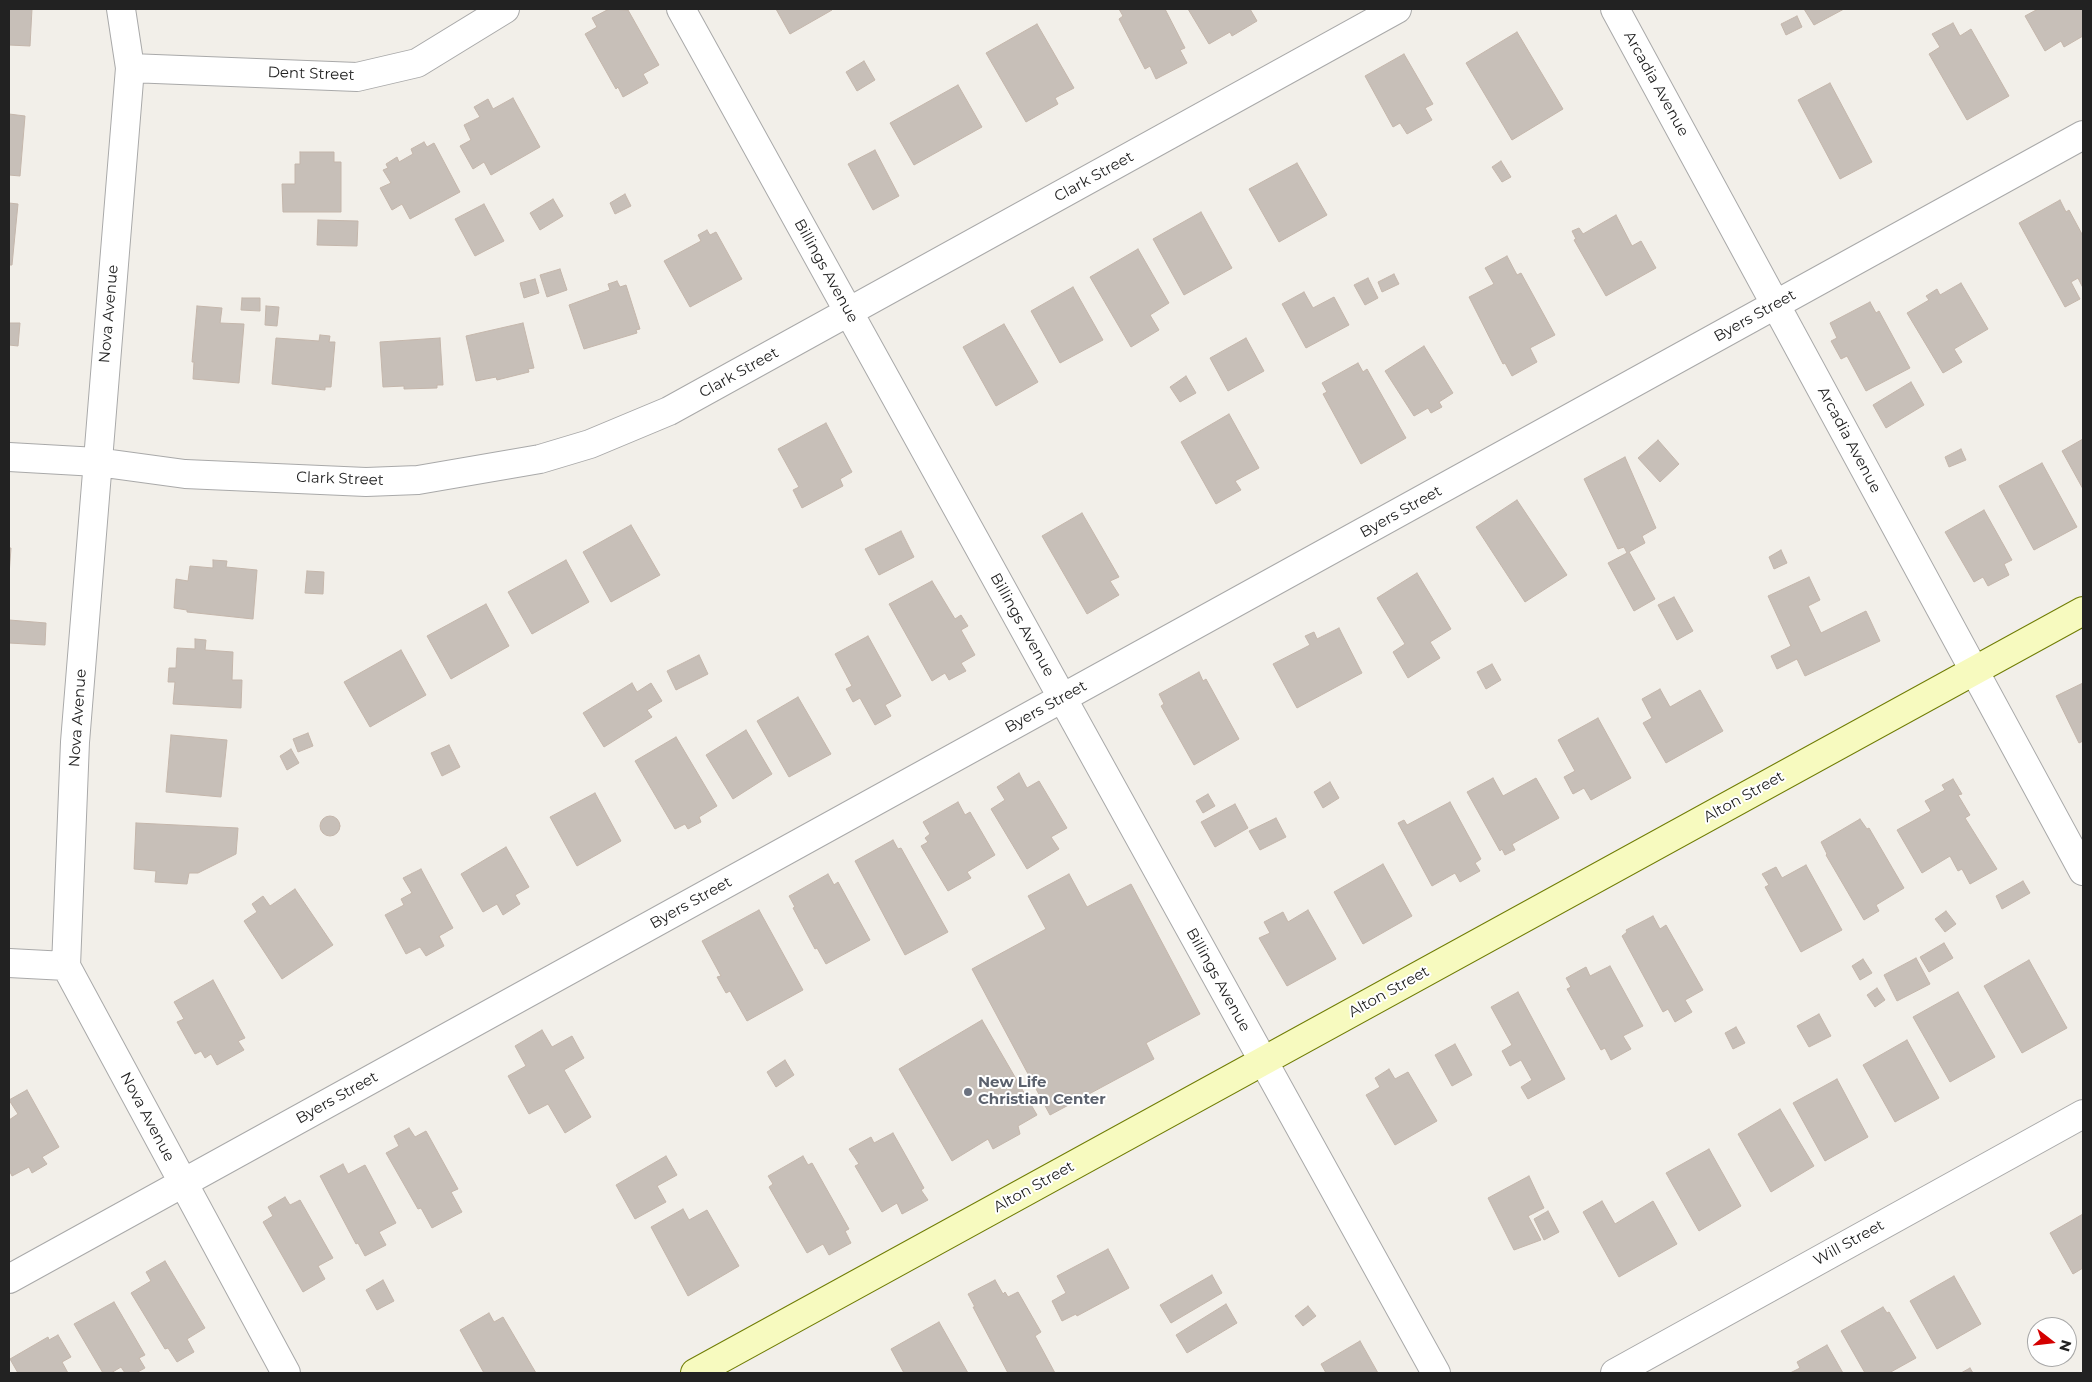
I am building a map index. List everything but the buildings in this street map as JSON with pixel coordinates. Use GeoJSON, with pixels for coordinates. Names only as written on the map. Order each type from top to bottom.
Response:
{"type":"FeatureCollection","features":[{"type":"Feature","properties":{"kind":"street","name":"Nova Avenue"},"geometry":{"type":"LineString","coordinates":[[121,9],[130,68],[75,742],[66,966],[286,1373]]}},
{"type":"Feature","properties":{"kind":"street","name":"Dent Street"},"geometry":{"type":"LineString","coordinates":[[130,68],[358,77],[417,63],[505,9]]}},
{"type":"Feature","properties":{"kind":"street","name":"Billings Avenue"},"geometry":{"type":"LineString","coordinates":[[681,9],[1436,1373]]}},
{"type":"Feature","properties":{"kind":"street","name":"Clark Street"},"geometry":{"type":"LineString","coordinates":[[9,457],[97,462],[186,474],[366,482],[418,480],[540,459],[609,438],[669,411],[1397,9]]}},
{"type":"Feature","properties":{"kind":"street","name":"Arcadia Avenue"},"geometry":{"type":"LineString","coordinates":[[1615,9],[2083,871]]}},
{"type":"Feature","properties":{"kind":"street","name":"Byers Street"},"geometry":{"type":"LineString","coordinates":[[9,1279],[2083,136]]}},
{"type":"Feature","properties":{"kind":"street","name":"Alton Street"},"geometry":{"type":"LineString","coordinates":[[695,1373],[2083,611]]}},
{"type":"Feature","properties":{"kind":"street"},"geometry":{"type":"LineString","coordinates":[[9,963],[66,966]]}},
{"type":"Feature","properties":{"kind":"street","name":"Will Street"},"geometry":{"type":"LineString","coordinates":[[1615,1373],[2083,1114]]}},
{"type":"Feature","properties":{"kind":"place","name":"New Life Christian Center"},"geometry":{"type":"Point","coordinates":[968,1092]}}]}
